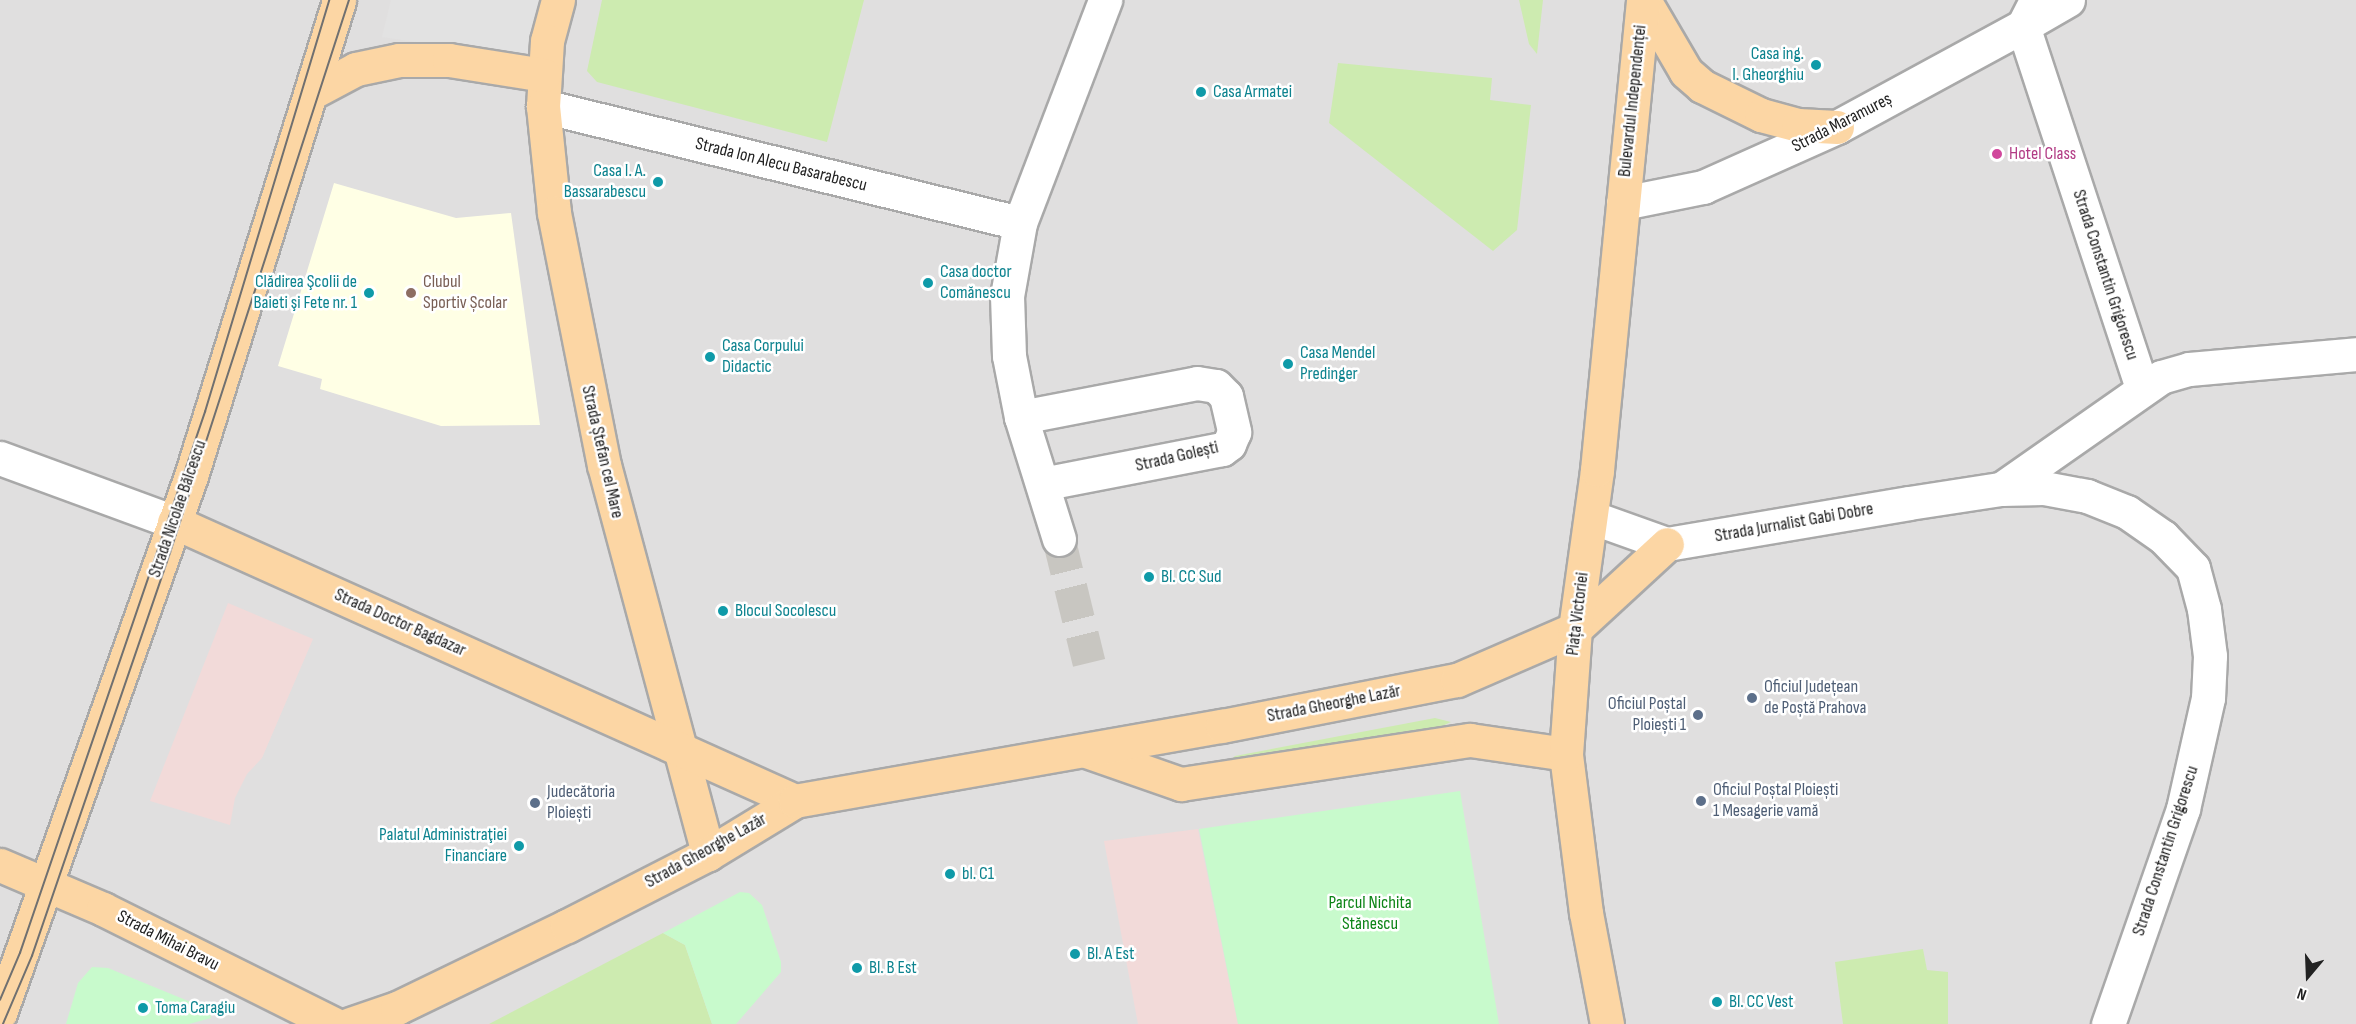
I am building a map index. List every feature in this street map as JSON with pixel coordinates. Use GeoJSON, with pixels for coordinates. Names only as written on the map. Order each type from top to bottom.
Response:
{"type":"FeatureCollection","features":[{"type":"Feature","properties":{"kind":"main road","name":"Strada Nicolae Bălcescu"},"geometry":{"type":"LineString","coordinates":[[0,1013],[48,884],[174,522],[313,92],[339,0]]}},
{"type":"Feature","properties":{"kind":"main road","name":"Strada Ștefan cel Mare"},"geometry":{"type":"LineString","coordinates":[[558,0],[547,41],[543,91],[554,213],[604,465],[708,854]]}},
{"type":"Feature","properties":{"kind":"main road"},"geometry":{"type":"LineString","coordinates":[[1644,0],[1686,72],[1702,86],[1761,115],[1798,125],[1837,127]]}},
{"type":"Feature","properties":{"kind":"main road","name":"Bulevardul Independenței"},"geometry":{"type":"LineString","coordinates":[[1623,203],[1644,0]]}},
{"type":"Feature","properties":{"kind":"main road"},"geometry":{"type":"LineString","coordinates":[[313,92],[356,69],[399,60],[448,60],[543,91]]}},
{"type":"Feature","properties":{"kind":"main road","name":"Piața Victoriei"},"geometry":{"type":"LineString","coordinates":[[1607,1024],[1585,901],[1566,754],[1575,629],[1591,517],[1623,203]]}},
{"type":"Feature","properties":{"kind":"main road","name":"Strada Doctor Bagdazar"},"geometry":{"type":"LineString","coordinates":[[174,522],[795,801]]}},
{"type":"Feature","properties":{"kind":"main road","name":"Strada Gheorghe Lazăr"},"geometry":{"type":"LineString","coordinates":[[350,1024],[399,1016],[708,854],[795,801],[1457,680],[1575,629],[1666,544]]}},
{"type":"Feature","properties":{"kind":"main road","name":"Strada Gheorghe Lazăr"},"geometry":{"type":"LineString","coordinates":[[1084,750],[1181,784],[1470,740],[1566,754]]}},
{"type":"Feature","properties":{"kind":"main road","name":"Strada Mihai Bravu"},"geometry":{"type":"LineString","coordinates":[[0,865],[48,884],[334,1024]]}},
{"type":"Feature","properties":{"kind":"street"},"geometry":{"type":"LineString","coordinates":[[1059,539],[1021,417],[1009,356],[1007,296],[1020,223],[1105,0]]}},
{"type":"Feature","properties":{"kind":"street","name":"Strada Maramureș"},"geometry":{"type":"LineString","coordinates":[[1623,203],[1703,187],[1837,127],[2030,13],[2068,0]]}},
{"type":"Feature","properties":{"kind":"street","name":"Strada Constantin Grigorescu"},"geometry":{"type":"LineString","coordinates":[[2030,13],[2142,388]]}},
{"type":"Feature","properties":{"kind":"street","name":"Strada Ion Alecu Basarabescu"},"geometry":{"type":"LineString","coordinates":[[543,91],[1020,223]]}},
{"type":"Feature","properties":{"kind":"street","name":"Strada Jurnalist Gabi Dobre"},"geometry":{"type":"LineString","coordinates":[[2001,489],[2142,388],[2161,377],[2189,369],[2356,354]]}},
{"type":"Feature","properties":{"kind":"street","name":"Strada Golești"},"geometry":{"type":"LineString","coordinates":[[1021,417],[1197,383],[1216,386],[1226,396],[1234,432],[1229,444],[1222,449],[1042,484]]}},
{"type":"Feature","properties":{"kind":"street","name":"Strada Doctor Bagdazar"},"geometry":{"type":"LineString","coordinates":[[0,458],[174,522]]}},
{"type":"Feature","properties":{"kind":"street","name":"Strada Jurnalist Gabi Dobre"},"geometry":{"type":"LineString","coordinates":[[1591,517],[1666,544],[2001,489],[2044,488],[2087,496],[2117,508],[2163,537],[2193,568]]}},
{"type":"Feature","properties":{"kind":"street","name":"Strada Constantin Grigorescu"},"geometry":{"type":"LineString","coordinates":[[2108,1024],[2183,808],[2208,698],[2210,656],[2204,609],[2193,568]]}},
{"type":"Feature","properties":{"kind":"shaded area"},"geometry":{"type":"Polygon","coordinates":[[[0,0],[2356,0],[2356,1024],[0,1024],[0,0]]]}},
{"type":"Feature","properties":{"kind":"shaded area"},"geometry":{"type":"Polygon","coordinates":[[[391,0],[540,0],[531,59],[382,37],[391,0]]]}},
{"type":"Feature","properties":{"kind":"shaded area","name":"Clubul Sportiv Școlar"},"geometry":{"type":"Polygon","coordinates":[[[334,183],[456,218],[511,213],[540,425],[441,426],[320,389],[322,379],[278,366],[334,183]]]}},
{"type":"Feature","properties":{"kind":"shaded area"},"geometry":{"type":"Polygon","coordinates":[[[228,603],[313,639],[262,758],[247,774],[235,798],[230,825],[150,801],[228,603]]]}},
{"type":"Feature","properties":{"kind":"shaded area"},"geometry":{"type":"Polygon","coordinates":[[[1198,829],[1238,1024],[1138,1024],[1104,841],[1198,829]]]}},
{"type":"Feature","properties":{"kind":"green space"},"geometry":{"type":"Polygon","coordinates":[[[602,0],[864,0],[827,142],[597,82],[587,71],[602,0]]]}},
{"type":"Feature","properties":{"kind":"green space"},"geometry":{"type":"Polygon","coordinates":[[[1519,0],[1543,0],[1537,54],[1529,44],[1519,0]]]}},
{"type":"Feature","properties":{"kind":"green space"},"geometry":{"type":"Polygon","coordinates":[[[1338,63],[1492,78],[1490,100],[1531,105],[1517,230],[1493,251],[1329,123],[1338,63]]]}},
{"type":"Feature","properties":{"kind":"green space"},"geometry":{"type":"Polygon","coordinates":[[[1435,718],[1451,722],[1436,729],[1227,763],[1235,756],[1435,718]]]}},
{"type":"Feature","properties":{"kind":"green space","name":"Parcul Nichita Stănescu"},"geometry":{"type":"Polygon","coordinates":[[[1460,791],[1499,1024],[1238,1024],[1199,829],[1460,791]]]}},
{"type":"Feature","properties":{"kind":"green space"},"geometry":{"type":"Polygon","coordinates":[[[740,892],[749,893],[762,905],[781,962],[781,972],[736,1024],[712,1024],[685,945],[663,933],[740,892]]]}},
{"type":"Feature","properties":{"kind":"green space"},"geometry":{"type":"Polygon","coordinates":[[[663,933],[685,945],[712,1024],[489,1024],[663,933]]]}},
{"type":"Feature","properties":{"kind":"green space"},"geometry":{"type":"Polygon","coordinates":[[[1923,949],[1927,970],[1948,972],[1948,1024],[1843,1024],[1835,962],[1923,949]]]}},
{"type":"Feature","properties":{"kind":"green space"},"geometry":{"type":"Polygon","coordinates":[[[92,967],[108,968],[210,1010],[211,1018],[189,1024],[66,1024],[78,983],[92,967]]]}},
{"type":"Feature","properties":{"kind":"tunnel"},"geometry":{"type":"LineString","coordinates":[[1059,539],[1089,662]]}},
{"type":"Feature","properties":{"kind":"tram line"},"geometry":{"type":"LineString","coordinates":[[0,1000],[20,953],[205,412],[329,0]]}},
{"type":"Feature","properties":{"kind":"tram line"},"geometry":{"type":"LineString","coordinates":[[3,1024],[32,956],[170,553],[349,0]]}},
{"type":"Feature","properties":{"kind":"place","name":"Casa ing. I. Gheorghiu"},"geometry":{"type":"Point","coordinates":[1816,65]}},
{"type":"Feature","properties":{"kind":"place","name":"Casa Armatei"},"geometry":{"type":"Point","coordinates":[1201,92]}},
{"type":"Feature","properties":{"kind":"place","name":"Hotel Class"},"geometry":{"type":"Point","coordinates":[1997,154]}},
{"type":"Feature","properties":{"kind":"place","name":"Casa I. A. Bassarabescu"},"geometry":{"type":"Point","coordinates":[658,182]}},
{"type":"Feature","properties":{"kind":"place","name":"Casa doctor Comănescu"},"geometry":{"type":"Point","coordinates":[928,283]}},
{"type":"Feature","properties":{"kind":"place","name":"Clădirea Şcolii de Baieti şi Fete nr. 1"},"geometry":{"type":"Point","coordinates":[369,293]}},
{"type":"Feature","properties":{"kind":"place","name":"Clubul Sportiv Școlar"},"geometry":{"type":"Point","coordinates":[411,293]}},
{"type":"Feature","properties":{"kind":"place","name":"Casa Corpului Didactic"},"geometry":{"type":"Point","coordinates":[710,357]}},
{"type":"Feature","properties":{"kind":"place","name":"Casa Mendel Predinger"},"geometry":{"type":"Point","coordinates":[1288,364]}},
{"type":"Feature","properties":{"kind":"place","name":"Bl. CC Sud"},"geometry":{"type":"Point","coordinates":[1149,577]}},
{"type":"Feature","properties":{"kind":"place","name":"Blocul Socolescu"},"geometry":{"type":"Point","coordinates":[723,611]}},
{"type":"Feature","properties":{"kind":"place","name":"Oficiul Județean de Poștă Prahova"},"geometry":{"type":"Point","coordinates":[1752,698]}},
{"type":"Feature","properties":{"kind":"place","name":"Oficiul Poștal Ploiești 1"},"geometry":{"type":"Point","coordinates":[1698,715]}},
{"type":"Feature","properties":{"kind":"place","name":"Oficiul Poștal Ploiești 1 Mesagerie vamă"},"geometry":{"type":"Point","coordinates":[1701,801]}},
{"type":"Feature","properties":{"kind":"place","name":"Judecătoria Ploiești"},"geometry":{"type":"Point","coordinates":[535,803]}},
{"type":"Feature","properties":{"kind":"place","name":"Palatul Administraţiei Financiare"},"geometry":{"type":"Point","coordinates":[519,846]}},
{"type":"Feature","properties":{"kind":"place","name":"bl. C1"},"geometry":{"type":"Point","coordinates":[950,874]}},
{"type":"Feature","properties":{"kind":"place","name":"Bl. A Est"},"geometry":{"type":"Point","coordinates":[1075,954]}},
{"type":"Feature","properties":{"kind":"place","name":"Bl. B Est"},"geometry":{"type":"Point","coordinates":[857,968]}},
{"type":"Feature","properties":{"kind":"place","name":"Bl. CC Vest"},"geometry":{"type":"Point","coordinates":[1717,1002]}},
{"type":"Feature","properties":{"kind":"place","name":"Toma Caragiu"},"geometry":{"type":"Point","coordinates":[143,1008]}}]}
